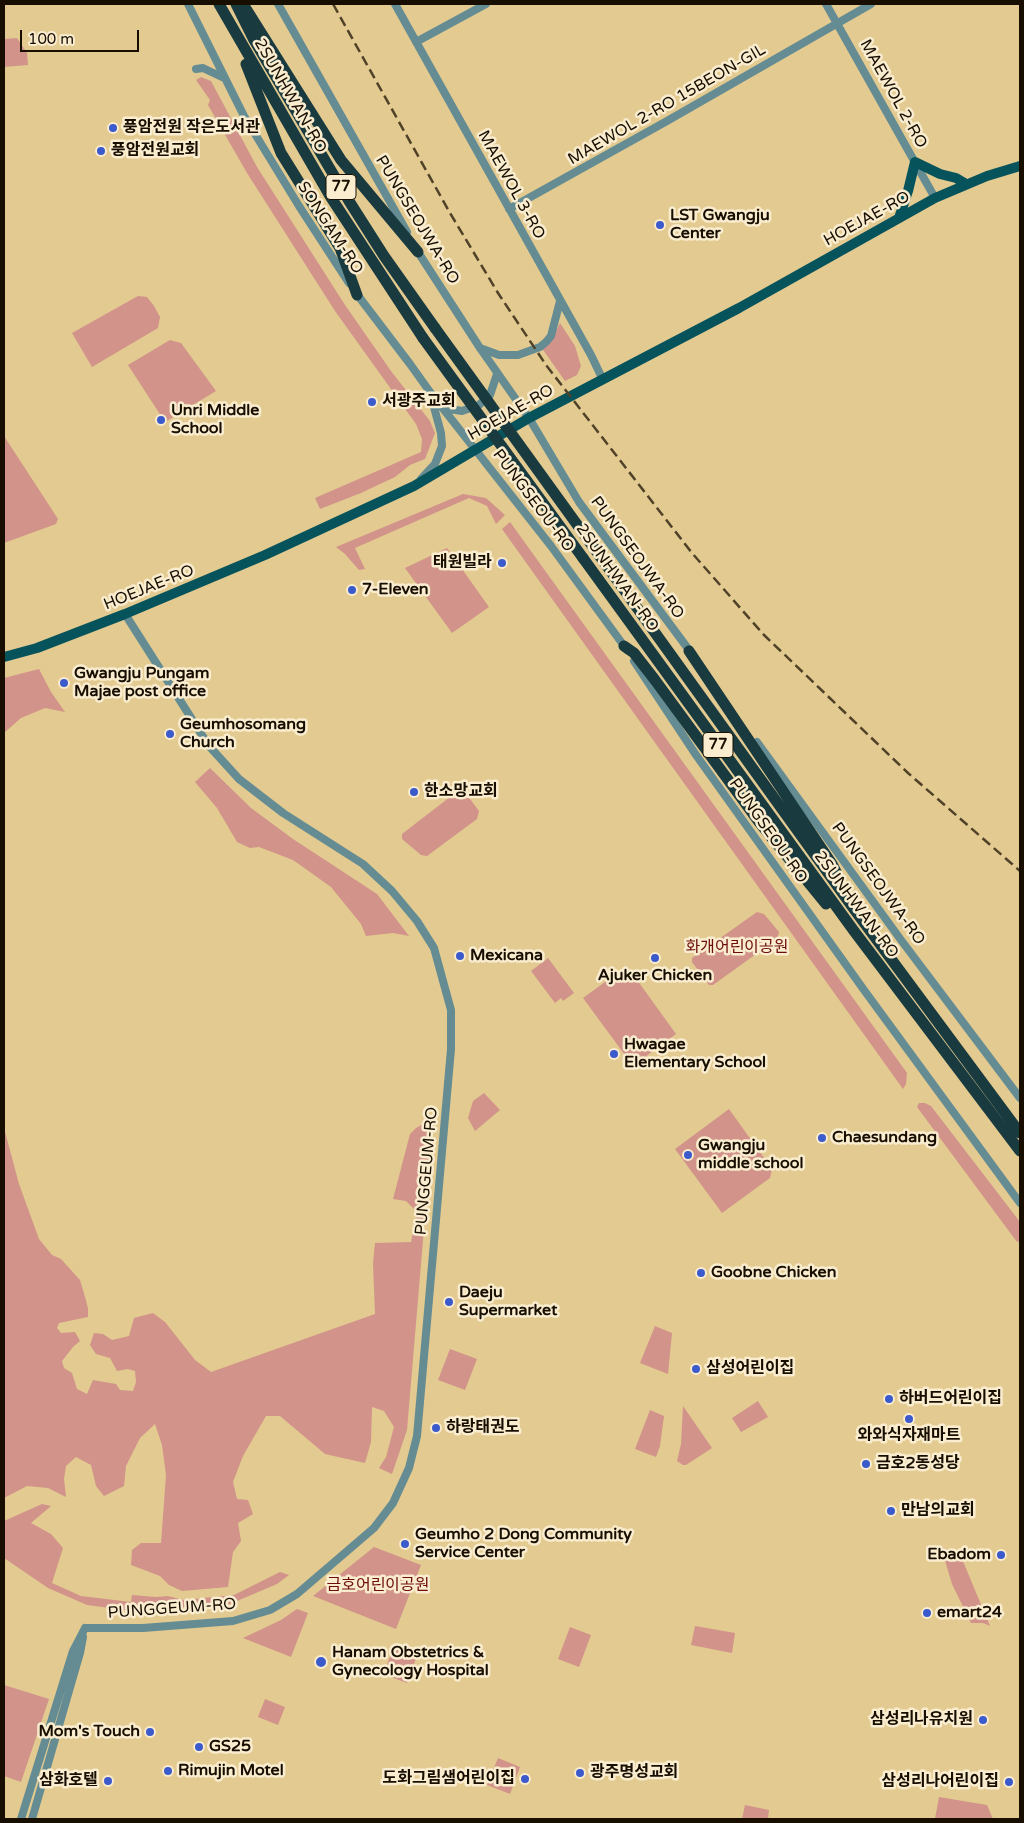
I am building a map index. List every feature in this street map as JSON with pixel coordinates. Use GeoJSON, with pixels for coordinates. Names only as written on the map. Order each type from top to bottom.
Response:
{"type":"FeatureCollection","features":[{"type":"Feature","properties":{"kind":"highway","name":"2SUNHWAN-RO"},"geometry":{"type":"LineString","coordinates":[[219,4],[330,196],[423,338],[854,932],[1020,1151]]}},
{"type":"Feature","properties":{"kind":"highway","name":"2SUNHWAN-RO"},"geometry":{"type":"LineString","coordinates":[[236,4],[254,40],[349,201],[384,256],[854,909],[1020,1132]]}},
{"type":"Feature","properties":{"kind":"highway"},"geometry":{"type":"LineString","coordinates":[[243,4],[341,160],[418,252]]}},
{"type":"Feature","properties":{"kind":"highway"},"geometry":{"type":"LineString","coordinates":[[232,27],[281,153],[340,248],[357,295]]}},
{"type":"Feature","properties":{"kind":"highway"},"geometry":{"type":"LineString","coordinates":[[624,646],[634,653],[656,680],[759,822],[830,909],[854,932]]}},
{"type":"Feature","properties":{"kind":"highway"},"geometry":{"type":"LineString","coordinates":[[689,651],[832,864],[854,909]]}},
{"type":"Feature","properties":{"kind":"main road"},"geometry":{"type":"LineString","coordinates":[[899,218],[915,162],[940,174],[956,178],[966,184]]}},
{"type":"Feature","properties":{"kind":"main road","name":"HOEJAE-RO"},"geometry":{"type":"LineString","coordinates":[[4,657],[37,648],[125,614],[265,556],[414,486],[529,418],[730,313],[935,198],[987,176],[1020,166]]}},
{"type":"Feature","properties":{"kind":"street","name":"SONGAM-RO"},"geometry":{"type":"LineString","coordinates":[[188,4],[244,116],[299,206],[357,295],[476,450]]}},
{"type":"Feature","properties":{"kind":"street","name":"PUNGSEOJWA-RO"},"geometry":{"type":"LineString","coordinates":[[278,4],[418,252],[497,374],[529,418],[579,502],[901,940],[1020,1098]]}},
{"type":"Feature","properties":{"kind":"street","name":"MAEWOL 3-RO"},"geometry":{"type":"LineString","coordinates":[[395,4],[603,380]]}},
{"type":"Feature","properties":{"kind":"street"},"geometry":{"type":"LineString","coordinates":[[416,42],[486,4]]}},
{"type":"Feature","properties":{"kind":"street","name":"MAEWOL 2-RO"},"geometry":{"type":"LineString","coordinates":[[826,4],[935,198]]}},
{"type":"Feature","properties":{"kind":"street","name":"MAEWOL 2-RO 15BEON-GIL"},"geometry":{"type":"LineString","coordinates":[[510,209],[871,4]]}},
{"type":"Feature","properties":{"kind":"street"},"geometry":{"type":"LineString","coordinates":[[196,69],[203,68],[224,78]]}},
{"type":"Feature","properties":{"kind":"street"},"geometry":{"type":"LineString","coordinates":[[480,348],[506,356],[518,355],[540,347],[551,336],[560,301]]}},
{"type":"Feature","properties":{"kind":"street"},"geometry":{"type":"LineString","coordinates":[[443,408],[462,411],[479,405],[490,395],[497,374]]}},
{"type":"Feature","properties":{"kind":"street"},"geometry":{"type":"LineString","coordinates":[[414,486],[435,464],[442,446],[441,433],[430,392]]}},
{"type":"Feature","properties":{"kind":"street","name":"PUNGSEOU-RO"},"geometry":{"type":"LineString","coordinates":[[476,450],[551,546],[624,646],[702,763],[864,990],[1020,1203]]}},
{"type":"Feature","properties":{"kind":"street","name":"PUNGGEUM-RO"},"geometry":{"type":"LineString","coordinates":[[85,1628],[143,1628],[233,1621],[270,1610],[297,1594],[374,1528],[394,1503],[409,1468],[417,1436],[452,1039],[451,1010],[444,981],[434,948],[417,921],[392,891],[362,864],[283,813],[239,779],[209,746],[125,614]]}},
{"type":"Feature","properties":{"kind":"street"},"geometry":{"type":"LineString","coordinates":[[20,1819],[73,1651],[85,1628]]}},
{"type":"Feature","properties":{"kind":"street"},"geometry":{"type":"LineString","coordinates":[[32,1819],[80,1653],[85,1628]]}},
{"type":"Feature","properties":{"kind":"green space"},"geometry":{"type":"Polygon","coordinates":[[[17,38],[27,53],[28,65],[4,67],[4,39],[17,38]]]}},
{"type":"Feature","properties":{"kind":"green space"},"geometry":{"type":"Polygon","coordinates":[[[201,77],[211,81],[257,167],[345,305],[391,371],[430,421],[435,433],[425,459],[410,465],[395,477],[320,509],[315,498],[421,452],[422,439],[416,424],[335,311],[247,173],[208,105],[210,100],[196,80],[201,77]]]}},
{"type":"Feature","properties":{"kind":"green space"},"geometry":{"type":"Polygon","coordinates":[[[138,296],[147,297],[154,306],[160,317],[158,328],[92,367],[72,333],[138,296]]]}},
{"type":"Feature","properties":{"kind":"green space"},"geometry":{"type":"Polygon","coordinates":[[[560,323],[575,346],[581,366],[577,375],[565,381],[539,344],[555,333],[560,323]]]}},
{"type":"Feature","properties":{"kind":"green space"},"geometry":{"type":"Polygon","coordinates":[[[170,340],[181,343],[216,391],[165,422],[128,365],[170,340]]]}},
{"type":"Feature","properties":{"kind":"green space"},"geometry":{"type":"Polygon","coordinates":[[[4,436],[58,519],[56,524],[4,543],[4,436]]]}},
{"type":"Feature","properties":{"kind":"green space"},"geometry":{"type":"Polygon","coordinates":[[[463,494],[486,498],[505,515],[496,524],[487,506],[469,498],[355,548],[365,569],[359,570],[336,547],[463,494]]]}},
{"type":"Feature","properties":{"kind":"green space"},"geometry":{"type":"Polygon","coordinates":[[[510,522],[907,1073],[906,1084],[903,1089],[502,529],[510,522]]]}},
{"type":"Feature","properties":{"kind":"green space"},"geometry":{"type":"Polygon","coordinates":[[[447,548],[489,607],[452,633],[405,568],[447,548]]]}},
{"type":"Feature","properties":{"kind":"green space"},"geometry":{"type":"Polygon","coordinates":[[[39,669],[51,692],[65,712],[45,708],[21,718],[4,733],[4,678],[39,669]]]}},
{"type":"Feature","properties":{"kind":"green space"},"geometry":{"type":"Polygon","coordinates":[[[210,768],[251,808],[293,839],[377,894],[409,936],[393,933],[366,936],[361,924],[331,887],[293,860],[259,847],[250,848],[237,842],[217,808],[195,782],[210,768]]]}},
{"type":"Feature","properties":{"kind":"green space"},"geometry":{"type":"Polygon","coordinates":[[[459,790],[464,791],[479,811],[477,819],[427,856],[421,855],[402,839],[402,834],[459,790]]]}},
{"type":"Feature","properties":{"kind":"green space","name":"화개어린이공원"},"geometry":{"type":"Polygon","coordinates":[[[757,912],[764,914],[779,932],[777,939],[713,985],[709,985],[692,962],[692,958],[757,912]]]}},
{"type":"Feature","properties":{"kind":"green space"},"geometry":{"type":"Polygon","coordinates":[[[548,958],[574,993],[563,1001],[561,998],[555,1003],[531,971],[548,958]]]}},
{"type":"Feature","properties":{"kind":"green space"},"geometry":{"type":"Polygon","coordinates":[[[627,966],[676,1034],[633,1066],[583,998],[627,966]]]}},
{"type":"Feature","properties":{"kind":"green space"},"geometry":{"type":"Polygon","coordinates":[[[484,1093],[500,1110],[475,1131],[468,1118],[473,1101],[484,1093]]]}},
{"type":"Feature","properties":{"kind":"green space"},"geometry":{"type":"Polygon","coordinates":[[[919,1103],[931,1106],[1020,1222],[1020,1241],[1017,1242],[917,1107],[919,1103]]]}},
{"type":"Feature","properties":{"kind":"green space"},"geometry":{"type":"Polygon","coordinates":[[[729,1109],[772,1169],[770,1178],[722,1213],[675,1149],[729,1109]]]}},
{"type":"Feature","properties":{"kind":"green space"},"geometry":{"type":"Polygon","coordinates":[[[427,1122],[433,1122],[407,1430],[392,1474],[379,1468],[386,1457],[394,1427],[384,1411],[372,1407],[371,1442],[365,1463],[325,1454],[280,1416],[266,1416],[243,1456],[233,1482],[237,1499],[248,1500],[253,1514],[238,1523],[241,1541],[233,1552],[228,1587],[182,1591],[169,1585],[160,1576],[131,1565],[132,1550],[141,1543],[161,1543],[166,1475],[162,1445],[155,1424],[140,1438],[126,1466],[124,1486],[104,1496],[96,1486],[91,1465],[76,1457],[66,1466],[64,1479],[66,1497],[48,1488],[27,1486],[4,1498],[4,1128],[19,1184],[39,1239],[52,1255],[61,1259],[80,1280],[88,1308],[88,1317],[59,1323],[57,1328],[61,1333],[75,1332],[80,1341],[62,1361],[64,1368],[72,1373],[77,1389],[87,1394],[93,1380],[116,1384],[120,1390],[133,1391],[136,1382],[135,1371],[128,1369],[117,1371],[110,1358],[96,1354],[90,1345],[94,1333],[103,1334],[112,1340],[129,1336],[134,1318],[153,1313],[165,1322],[195,1360],[211,1372],[375,1314],[373,1263],[375,1243],[411,1242],[417,1212],[406,1201],[393,1199],[410,1134],[427,1122]]]}},
{"type":"Feature","properties":{"kind":"green space"},"geometry":{"type":"Polygon","coordinates":[[[655,1326],[672,1333],[668,1374],[640,1363],[655,1326]]]}},
{"type":"Feature","properties":{"kind":"green space"},"geometry":{"type":"Polygon","coordinates":[[[450,1349],[477,1359],[465,1390],[438,1380],[450,1349]]]}},
{"type":"Feature","properties":{"kind":"green space"},"geometry":{"type":"Polygon","coordinates":[[[758,1401],[768,1417],[741,1432],[732,1418],[758,1401]]]}},
{"type":"Feature","properties":{"kind":"green space"},"geometry":{"type":"Polygon","coordinates":[[[683,1406],[712,1448],[686,1465],[677,1461],[681,1444],[683,1406]]]}},
{"type":"Feature","properties":{"kind":"green space"},"geometry":{"type":"Polygon","coordinates":[[[650,1410],[664,1416],[660,1446],[656,1457],[635,1449],[650,1410]]]}},
{"type":"Feature","properties":{"kind":"green space"},"geometry":{"type":"Polygon","coordinates":[[[42,1504],[51,1506],[31,1523],[51,1534],[63,1548],[52,1583],[81,1596],[131,1602],[132,1595],[168,1596],[183,1600],[234,1595],[280,1572],[289,1575],[277,1584],[230,1604],[132,1611],[87,1605],[48,1588],[4,1558],[4,1521],[42,1504]]]}},
{"type":"Feature","properties":{"kind":"green space","name":"금호어린이공원"},"geometry":{"type":"Polygon","coordinates":[[[374,1547],[421,1565],[396,1629],[313,1596],[374,1547]]]}},
{"type":"Feature","properties":{"kind":"green space"},"geometry":{"type":"Polygon","coordinates":[[[941,1547],[960,1554],[990,1626],[983,1623],[971,1623],[952,1584],[941,1547]]]}},
{"type":"Feature","properties":{"kind":"green space"},"geometry":{"type":"Polygon","coordinates":[[[297,1609],[308,1613],[291,1657],[243,1638],[281,1620],[297,1609]]]}},
{"type":"Feature","properties":{"kind":"green space"},"geometry":{"type":"Polygon","coordinates":[[[695,1626],[735,1633],[732,1653],[691,1645],[695,1626]]]}},
{"type":"Feature","properties":{"kind":"green space"},"geometry":{"type":"Polygon","coordinates":[[[570,1627],[591,1635],[579,1667],[558,1659],[570,1627]]]}},
{"type":"Feature","properties":{"kind":"green space"},"geometry":{"type":"Polygon","coordinates":[[[394,1647],[417,1656],[407,1683],[383,1674],[394,1647]]]}},
{"type":"Feature","properties":{"kind":"green space"},"geometry":{"type":"Polygon","coordinates":[[[4,1685],[49,1699],[21,1782],[4,1776],[4,1685]]]}},
{"type":"Feature","properties":{"kind":"green space"},"geometry":{"type":"Polygon","coordinates":[[[265,1699],[285,1707],[278,1725],[258,1717],[265,1699]]]}},
{"type":"Feature","properties":{"kind":"green space"},"geometry":{"type":"Polygon","coordinates":[[[498,1758],[520,1767],[510,1794],[487,1785],[498,1758]]]}},
{"type":"Feature","properties":{"kind":"green space"},"geometry":{"type":"Polygon","coordinates":[[[939,1797],[987,1805],[993,1819],[935,1819],[939,1797]]]}},
{"type":"Feature","properties":{"kind":"green space"},"geometry":{"type":"Polygon","coordinates":[[[745,1805],[769,1810],[768,1819],[742,1819],[745,1805]]]}},
{"type":"Feature","properties":{"kind":"railway"},"geometry":{"type":"LineString","coordinates":[[333,4],[450,213],[498,293],[546,365],[692,553],[764,635],[908,773],[1020,871]]}},
{"type":"Feature","properties":{"kind":"place","name":"풍암전원 작은도서관"},"geometry":{"type":"Point","coordinates":[113,128]}},
{"type":"Feature","properties":{"kind":"place","name":"풍암전원교회"},"geometry":{"type":"Point","coordinates":[101,151]}},
{"type":"Feature","properties":{"kind":"place","name":"LST Gwangju Center"},"geometry":{"type":"Point","coordinates":[660,225]}},
{"type":"Feature","properties":{"kind":"place","name":"서광주교회"},"geometry":{"type":"Point","coordinates":[372,402]}},
{"type":"Feature","properties":{"kind":"place","name":"Unri Middle School"},"geometry":{"type":"Point","coordinates":[161,420]}},
{"type":"Feature","properties":{"kind":"place","name":"태원빌라"},"geometry":{"type":"Point","coordinates":[502,563]}},
{"type":"Feature","properties":{"kind":"place","name":"7-Eleven"},"geometry":{"type":"Point","coordinates":[352,590]}},
{"type":"Feature","properties":{"kind":"place","name":"Gwangju Pungam Majae post office"},"geometry":{"type":"Point","coordinates":[64,683]}},
{"type":"Feature","properties":{"kind":"place","name":"Geumhosomang Church"},"geometry":{"type":"Point","coordinates":[170,734]}},
{"type":"Feature","properties":{"kind":"place","name":"한소망교회"},"geometry":{"type":"Point","coordinates":[414,792]}},
{"type":"Feature","properties":{"kind":"place","name":"Mexicana"},"geometry":{"type":"Point","coordinates":[460,956]}},
{"type":"Feature","properties":{"kind":"place","name":"Ajuker Chicken"},"geometry":{"type":"Point","coordinates":[655,958]}},
{"type":"Feature","properties":{"kind":"place","name":"Hwagae Elementary School"},"geometry":{"type":"Point","coordinates":[614,1054]}},
{"type":"Feature","properties":{"kind":"place","name":"Chaesundang"},"geometry":{"type":"Point","coordinates":[822,1138]}},
{"type":"Feature","properties":{"kind":"place","name":"Gwangju middle school"},"geometry":{"type":"Point","coordinates":[688,1155]}},
{"type":"Feature","properties":{"kind":"place","name":"Goobne Chicken"},"geometry":{"type":"Point","coordinates":[701,1273]}},
{"type":"Feature","properties":{"kind":"place","name":"Daeju Supermarket"},"geometry":{"type":"Point","coordinates":[449,1302]}},
{"type":"Feature","properties":{"kind":"place","name":"삼성어린이집"},"geometry":{"type":"Point","coordinates":[696,1369]}},
{"type":"Feature","properties":{"kind":"place","name":"하버드어린이집"},"geometry":{"type":"Point","coordinates":[889,1399]}},
{"type":"Feature","properties":{"kind":"place","name":"와와식자재마트"},"geometry":{"type":"Point","coordinates":[909,1419]}},
{"type":"Feature","properties":{"kind":"place","name":"하랑태권도"},"geometry":{"type":"Point","coordinates":[436,1428]}},
{"type":"Feature","properties":{"kind":"place","name":"금호2동성당"},"geometry":{"type":"Point","coordinates":[866,1464]}},
{"type":"Feature","properties":{"kind":"place","name":"만남의교회"},"geometry":{"type":"Point","coordinates":[891,1511]}},
{"type":"Feature","properties":{"kind":"place","name":"Geumho 2 Dong Community Service Center"},"geometry":{"type":"Point","coordinates":[405,1544]}},
{"type":"Feature","properties":{"kind":"place","name":"Ebadom"},"geometry":{"type":"Point","coordinates":[1001,1555]}},
{"type":"Feature","properties":{"kind":"place","name":"emart24"},"geometry":{"type":"Point","coordinates":[927,1613]}},
{"type":"Feature","properties":{"kind":"place","name":"Hanam Obstetrics & Gynecology Hospital"},"geometry":{"type":"Point","coordinates":[321,1662]}},
{"type":"Feature","properties":{"kind":"place","name":"삼성리나유치원"},"geometry":{"type":"Point","coordinates":[983,1720]}},
{"type":"Feature","properties":{"kind":"place","name":"Mom's Touch"},"geometry":{"type":"Point","coordinates":[150,1732]}},
{"type":"Feature","properties":{"kind":"place","name":"GS25"},"geometry":{"type":"Point","coordinates":[199,1747]}},
{"type":"Feature","properties":{"kind":"place","name":"Rimujin Motel"},"geometry":{"type":"Point","coordinates":[168,1771]}},
{"type":"Feature","properties":{"kind":"place","name":"광주명성교회"},"geometry":{"type":"Point","coordinates":[580,1773]}},
{"type":"Feature","properties":{"kind":"place","name":"도화그림샘어린이집"},"geometry":{"type":"Point","coordinates":[525,1779]}},
{"type":"Feature","properties":{"kind":"place","name":"삼화호텔"},"geometry":{"type":"Point","coordinates":[108,1781]}},
{"type":"Feature","properties":{"kind":"place","name":"삼성리나어린이집"},"geometry":{"type":"Point","coordinates":[1009,1782]}}]}
